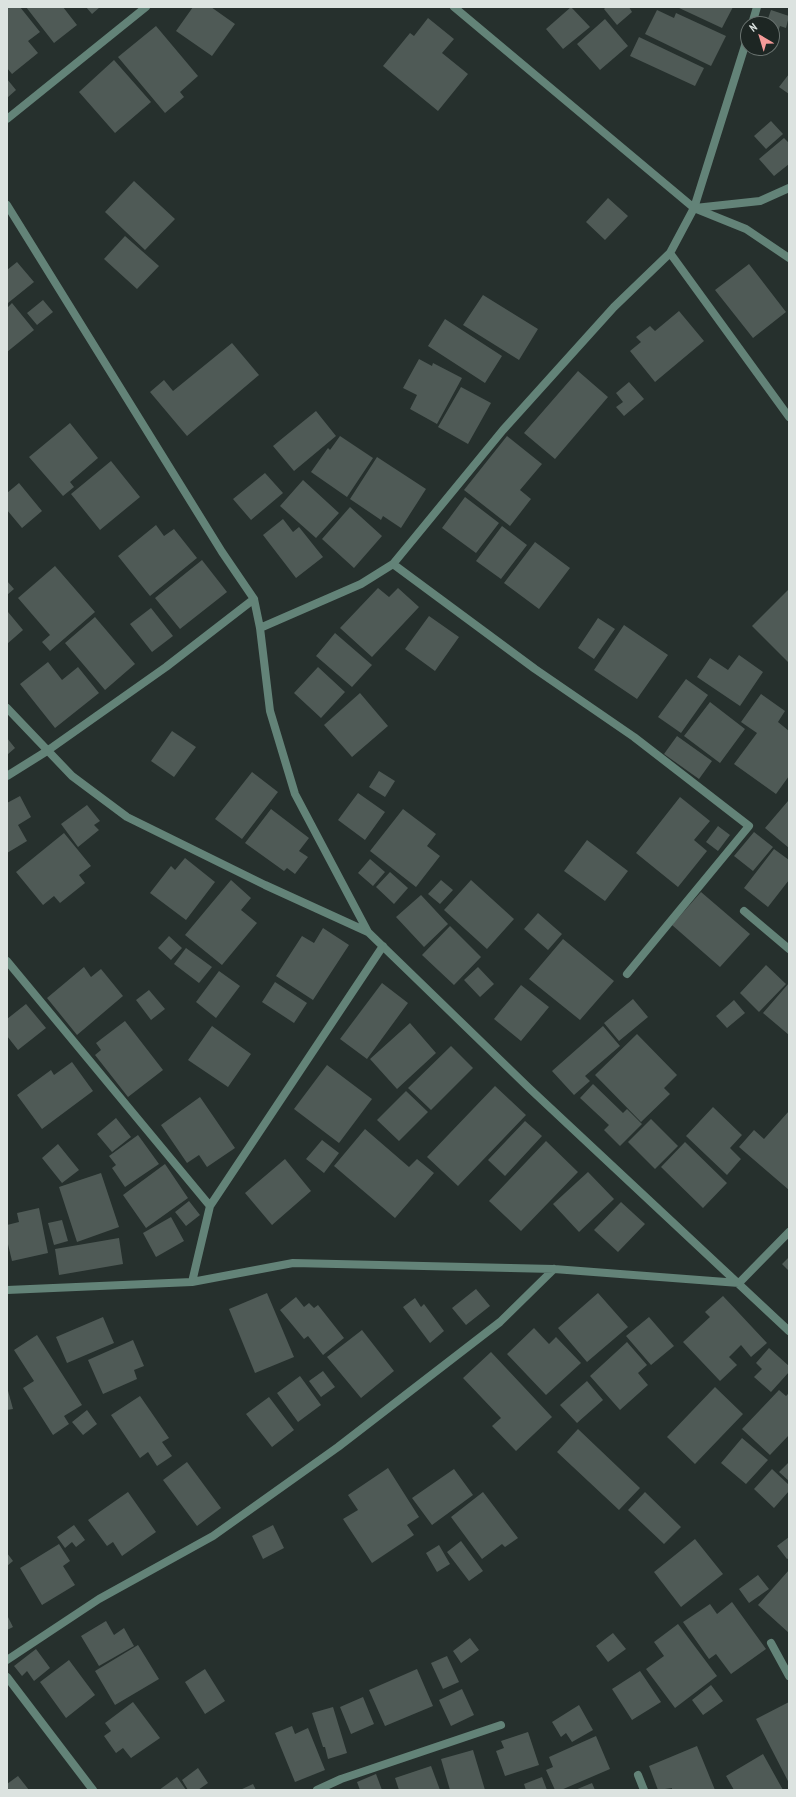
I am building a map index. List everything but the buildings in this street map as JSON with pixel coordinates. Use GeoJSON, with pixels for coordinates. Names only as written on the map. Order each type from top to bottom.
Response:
{"type":"FeatureCollection","features":[{"type":"Feature","properties":{"kind":"street"},"geometry":{"type":"LineString","coordinates":[[7,119],[146,7]]}},
{"type":"Feature","properties":{"kind":"street"},"geometry":{"type":"LineString","coordinates":[[454,7],[694,208],[746,229],[789,258]]}},
{"type":"Feature","properties":{"kind":"street"},"geometry":{"type":"LineString","coordinates":[[260,628],[361,584],[393,564],[503,430],[614,307],[670,253],[694,208],[742,56]]}},
{"type":"Feature","properties":{"kind":"street"},"geometry":{"type":"LineString","coordinates":[[694,208],[760,201],[789,188]]}},
{"type":"Feature","properties":{"kind":"street"},"geometry":{"type":"LineString","coordinates":[[7,205],[222,552],[254,599],[260,628],[270,712],[295,794],[368,932],[528,1088],[789,1331]]}},
{"type":"Feature","properties":{"kind":"street"},"geometry":{"type":"LineString","coordinates":[[670,253],[789,417]]}},
{"type":"Feature","properties":{"kind":"street"},"geometry":{"type":"LineString","coordinates":[[393,564],[535,670],[634,737],[749,826],[627,974]]}},
{"type":"Feature","properties":{"kind":"street"},"geometry":{"type":"LineString","coordinates":[[7,776],[47,751],[166,667],[254,599]]}},
{"type":"Feature","properties":{"kind":"street"},"geometry":{"type":"LineString","coordinates":[[7,708],[72,776],[128,817],[265,885],[368,932]]}},
{"type":"Feature","properties":{"kind":"street"},"geometry":{"type":"LineString","coordinates":[[744,911],[789,949]]}},
{"type":"Feature","properties":{"kind":"street"},"geometry":{"type":"LineString","coordinates":[[192,1282],[210,1206],[382,946]]}},
{"type":"Feature","properties":{"kind":"street"},"geometry":{"type":"LineString","coordinates":[[7,961],[210,1206]]}},
{"type":"Feature","properties":{"kind":"street"},"geometry":{"type":"LineString","coordinates":[[7,1290],[192,1282],[293,1263],[554,1269],[739,1283],[789,1232]]}},
{"type":"Feature","properties":{"kind":"street"},"geometry":{"type":"LineString","coordinates":[[7,1660],[99,1599],[220,1532],[338,1447],[500,1322],[554,1269]]}},
{"type":"Feature","properties":{"kind":"street"},"geometry":{"type":"LineString","coordinates":[[772,1643],[789,1676]]}},
{"type":"Feature","properties":{"kind":"street"},"geometry":{"type":"LineString","coordinates":[[7,1677],[93,1790]]}},
{"type":"Feature","properties":{"kind":"street"},"geometry":{"type":"LineString","coordinates":[[317,1790],[341,1779],[501,1725]]}},
{"type":"Feature","properties":{"kind":"street"},"geometry":{"type":"LineString","coordinates":[[638,1775],[644,1790]]}}]}
